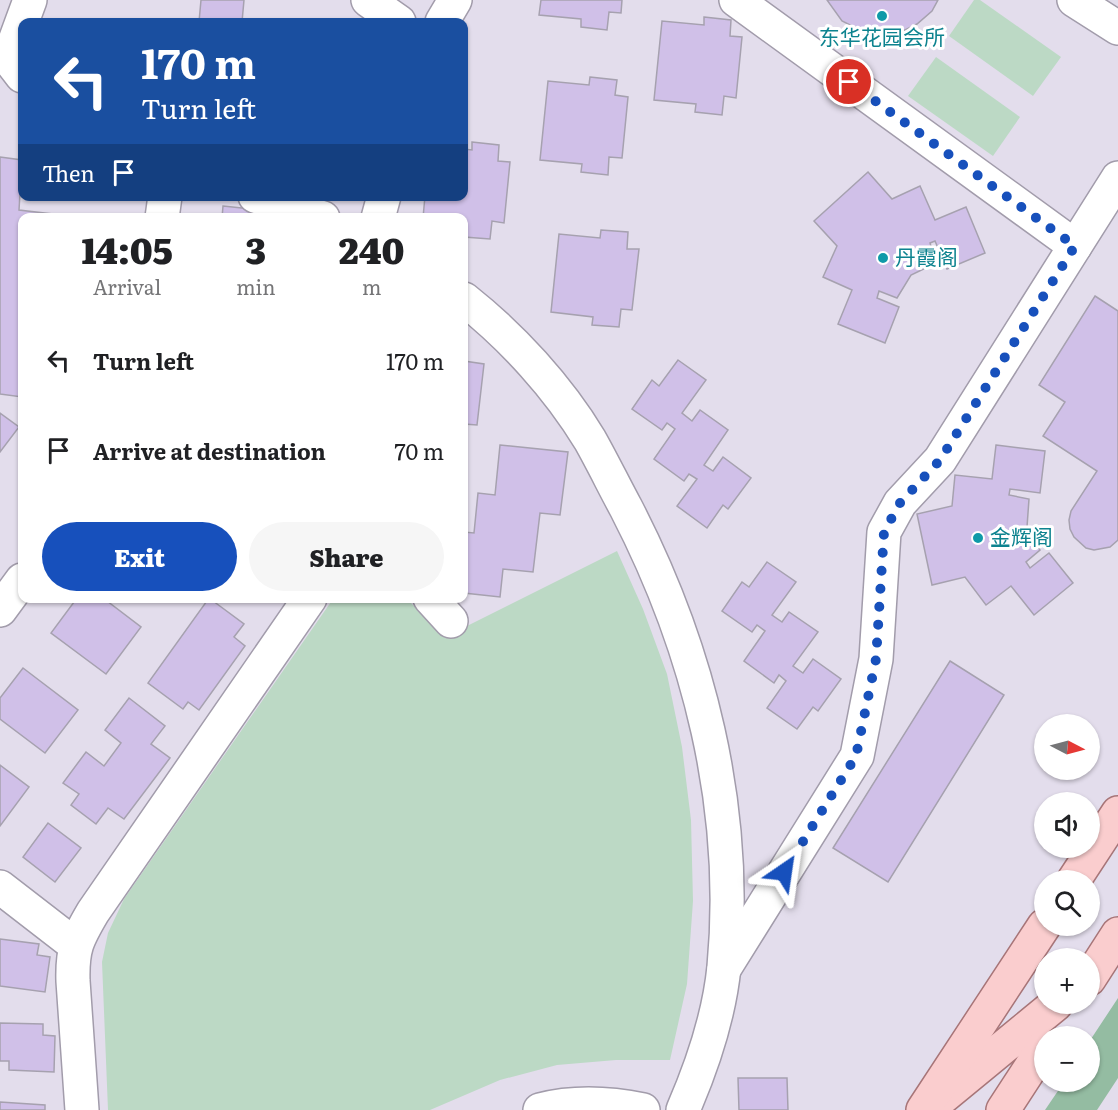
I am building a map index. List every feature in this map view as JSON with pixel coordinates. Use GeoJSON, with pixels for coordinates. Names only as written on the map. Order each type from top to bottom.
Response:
{"type":"FeatureCollection","features":[{"type":"Feature","properties":{"kind":"main road"},"geometry":{"type":"LineString","coordinates":[[1081,870],[1118,813]]}},
{"type":"Feature","properties":{"kind":"main road"},"geometry":{"type":"LineString","coordinates":[[925,1110],[1038,936]]}},
{"type":"Feature","properties":{"kind":"main road"},"geometry":{"type":"LineString","coordinates":[[1100,962],[1116,939]]}},
{"type":"Feature","properties":{"kind":"main road"},"geometry":{"type":"LineString","coordinates":[[925,1110],[1044,1014]]}},
{"type":"Feature","properties":{"kind":"main road"},"geometry":{"type":"LineString","coordinates":[[1003,1110],[1034,1062]]}},
{"type":"Feature","properties":{"kind":"street"},"geometry":{"type":"LineString","coordinates":[[23,18],[30,0]]}},
{"type":"Feature","properties":{"kind":"street"},"geometry":{"type":"LineString","coordinates":[[368,0],[393,18]]}},
{"type":"Feature","properties":{"kind":"street"},"geometry":{"type":"LineString","coordinates":[[444,18],[455,0]]}},
{"type":"Feature","properties":{"kind":"street"},"geometry":{"type":"LineString","coordinates":[[736,0],[1075,246]]}},
{"type":"Feature","properties":{"kind":"street"},"geometry":{"type":"LineString","coordinates":[[1074,0],[1118,28]]}},
{"type":"Feature","properties":{"kind":"street"},"geometry":{"type":"LineString","coordinates":[[18,33],[12,49],[12,63],[18,71]]}},
{"type":"Feature","properties":{"kind":"street"},"geometry":{"type":"LineString","coordinates":[[724,969],[856,756],[876,659],[884,532],[900,503],[940,460],[1118,178]]}},
{"type":"Feature","properties":{"kind":"street"},"geometry":{"type":"LineString","coordinates":[[270,201],[308,213]]}},
{"type":"Feature","properties":{"kind":"street"},"geometry":{"type":"LineString","coordinates":[[468,303],[518,350],[569,409],[589,440],[641,538],[668,597],[690,658],[708,724],[719,789],[726,855],[727,915],[724,969],[713,1031],[683,1110]]}},
{"type":"Feature","properties":{"kind":"street"},"geometry":{"type":"LineString","coordinates":[[0,610],[18,585]]}},
{"type":"Feature","properties":{"kind":"street"},"geometry":{"type":"LineString","coordinates":[[82,1110],[73,981],[75,945],[93,912],[307,603]]}},
{"type":"Feature","properties":{"kind":"street"},"geometry":{"type":"LineString","coordinates":[[0,887],[75,945]]}},
{"type":"Feature","properties":{"kind":"street"},"geometry":{"type":"LineString","coordinates":[[540,1110],[581,1104],[610,1104],[643,1110]]}},
{"type":"Feature","properties":{"kind":"green space"},"geometry":{"type":"Polygon","coordinates":[[[974,0],[980,0],[1061,57],[1033,96],[949,36],[974,0]]]}},
{"type":"Feature","properties":{"kind":"green space"},"geometry":{"type":"Polygon","coordinates":[[[936,57],[1020,117],[993,156],[908,96],[936,57]]]}},
{"type":"Feature","properties":{"kind":"green space"},"geometry":{"type":"Polygon","coordinates":[[[617,551],[643,609],[667,674],[682,747],[691,820],[693,901],[687,984],[670,1060],[616,1060],[557,1065],[500,1080],[430,1110],[108,1110],[102,962],[108,933],[124,899],[330,603],[411,603],[445,637],[617,551]]]}},
{"type":"Feature","properties":{"kind":"green space"},"geometry":{"type":"Polygon","coordinates":[[[1118,998],[1118,1078],[1097,1110],[1045,1110],[1057,1092],[1100,1092],[1100,1026],[1118,998]]]}},
{"type":"Feature","properties":{"kind":"building"},"geometry":{"type":"Polygon","coordinates":[[[201,0],[244,0],[242,18],[199,18],[201,0]]]}},
{"type":"Feature","properties":{"kind":"building"},"geometry":{"type":"Polygon","coordinates":[[[541,0],[622,0],[621,13],[609,12],[607,30],[581,27],[581,19],[539,15],[541,0]]]}},
{"type":"Feature","properties":{"kind":"building","name":"东华花园会所"},"geometry":{"type":"Polygon","coordinates":[[[827,0],[938,0],[932,11],[917,24],[899,33],[879,35],[860,30],[842,21],[827,0]]]}},
{"type":"Feature","properties":{"kind":"building"},"geometry":{"type":"Polygon","coordinates":[[[704,17],[731,20],[730,36],[742,37],[736,98],[724,96],[722,115],[695,112],[696,104],[654,100],[662,21],[704,25],[704,17]]]}},
{"type":"Feature","properties":{"kind":"building"},"geometry":{"type":"Polygon","coordinates":[[[590,77],[617,80],[615,95],[628,97],[622,158],[609,157],[608,175],[581,172],[582,164],[540,160],[548,81],[589,85],[590,77]]]}},
{"type":"Feature","properties":{"kind":"building"},"geometry":{"type":"Polygon","coordinates":[[[472,142],[499,145],[498,161],[510,162],[504,223],[492,221],[490,239],[468,237],[468,213],[423,213],[425,201],[468,201],[468,150],[472,150],[472,142]]]}},
{"type":"Feature","properties":{"kind":"building"},"geometry":{"type":"Polygon","coordinates":[[[0,157],[18,159],[19,210],[45,213],[18,213],[18,396],[0,394],[0,157]]]}},
{"type":"Feature","properties":{"kind":"building","name":"丹霞阁"},"geometry":{"type":"Polygon","coordinates":[[[868,172],[892,199],[920,186],[935,220],[966,207],[985,253],[947,269],[935,241],[930,243],[936,263],[911,275],[897,298],[879,291],[877,298],[899,307],[885,343],[838,324],[852,290],[823,277],[837,246],[814,221],[868,172]]]}},
{"type":"Feature","properties":{"kind":"building"},"geometry":{"type":"Polygon","coordinates":[[[223,206],[260,210],[260,213],[222,213],[223,206]]]}},
{"type":"Feature","properties":{"kind":"building"},"geometry":{"type":"Polygon","coordinates":[[[601,230],[628,232],[627,249],[639,249],[632,310],[621,309],[619,327],[592,325],[593,317],[551,312],[559,234],[600,238],[601,230]]]}},
{"type":"Feature","properties":{"kind":"building"},"geometry":{"type":"Polygon","coordinates":[[[1095,296],[1118,311],[1118,540],[1110,547],[1094,550],[1086,548],[1074,537],[1069,520],[1071,511],[1097,471],[1043,436],[1065,402],[1039,385],[1095,296]]]}},
{"type":"Feature","properties":{"kind":"building"},"geometry":{"type":"Polygon","coordinates":[[[678,360],[706,380],[682,413],[692,421],[700,410],[728,430],[704,465],[713,471],[723,457],[751,478],[728,509],[723,505],[707,528],[677,506],[697,479],[689,474],[684,481],[654,459],[675,429],[667,423],[662,430],[632,409],[652,380],[659,386],[678,360]]]}},
{"type":"Feature","properties":{"kind":"building"},"geometry":{"type":"Polygon","coordinates":[[[468,362],[484,364],[477,425],[468,424],[468,362]]]}},
{"type":"Feature","properties":{"kind":"building"},"geometry":{"type":"Polygon","coordinates":[[[0,413],[18,428],[0,452],[0,413]]]}},
{"type":"Feature","properties":{"kind":"building"},"geometry":{"type":"Polygon","coordinates":[[[500,445],[568,452],[560,515],[540,513],[533,572],[503,569],[500,597],[468,593],[468,532],[474,533],[478,493],[495,495],[500,445]]]}},
{"type":"Feature","properties":{"kind":"building","name":"金辉阁"},"geometry":{"type":"Polygon","coordinates":[[[996,445],[1045,451],[1040,493],[1010,489],[1009,495],[1029,499],[1027,527],[1040,550],[1026,562],[1030,568],[1049,553],[1073,583],[1034,615],[1011,586],[986,605],[965,577],[932,585],[917,514],[952,506],[955,475],[992,479],[996,445]]]}},
{"type":"Feature","properties":{"kind":"building"},"geometry":{"type":"Polygon","coordinates":[[[767,562],[796,582],[772,615],[782,622],[789,612],[818,632],[793,666],[803,673],[813,659],[841,679],[818,711],[813,707],[797,729],[767,708],[786,681],[779,675],[774,683],[744,661],[765,631],[757,625],[752,632],[722,611],[742,582],[749,587],[767,562]]]}},
{"type":"Feature","properties":{"kind":"building"},"geometry":{"type":"Polygon","coordinates":[[[73,603],[110,603],[141,627],[106,674],[51,633],[73,603]]]}},
{"type":"Feature","properties":{"kind":"building"},"geometry":{"type":"Polygon","coordinates":[[[205,603],[216,603],[244,624],[234,637],[245,646],[199,710],[188,702],[183,709],[148,683],[205,603]]]}},
{"type":"Feature","properties":{"kind":"building"},"geometry":{"type":"Polygon","coordinates":[[[950,661],[1004,695],[888,882],[833,848],[950,661]]]}},
{"type":"Feature","properties":{"kind":"building"},"geometry":{"type":"Polygon","coordinates":[[[23,668],[78,710],[45,753],[0,719],[0,698],[23,668]]]}},
{"type":"Feature","properties":{"kind":"building"},"geometry":{"type":"Polygon","coordinates":[[[129,698],[165,726],[151,744],[170,758],[124,819],[108,808],[96,824],[71,805],[79,794],[63,783],[86,752],[104,766],[121,743],[105,730],[129,698]]]}},
{"type":"Feature","properties":{"kind":"building"},"geometry":{"type":"Polygon","coordinates":[[[0,765],[29,787],[0,826],[0,765]]]}},
{"type":"Feature","properties":{"kind":"building"},"geometry":{"type":"Polygon","coordinates":[[[48,823],[81,848],[55,882],[23,857],[48,823]]]}},
{"type":"Feature","properties":{"kind":"building"},"geometry":{"type":"Polygon","coordinates":[[[0,939],[39,944],[37,955],[50,957],[45,992],[0,986],[0,939]]]}},
{"type":"Feature","properties":{"kind":"building"},"geometry":{"type":"Polygon","coordinates":[[[0,1023],[43,1024],[43,1035],[55,1036],[54,1072],[9,1070],[9,1061],[0,1061],[0,1023]]]}},
{"type":"Feature","properties":{"kind":"building"},"geometry":{"type":"Polygon","coordinates":[[[738,1078],[787,1078],[788,1110],[739,1110],[738,1078]]]}},
{"type":"Feature","properties":{"kind":"building"},"geometry":{"type":"Polygon","coordinates":[[[0,1102],[45,1105],[45,1110],[0,1110],[0,1102]]]}},
{"type":"Feature","properties":{"kind":"place","name":"东华花园会所"},"geometry":{"type":"Point","coordinates":[882,16]}},
{"type":"Feature","properties":{"kind":"place","name":"丹霞阁"},"geometry":{"type":"Point","coordinates":[883,258]}},
{"type":"Feature","properties":{"kind":"place","name":"金辉阁"},"geometry":{"type":"Point","coordinates":[978,538]}},
{"type":"Feature","properties":{"kind":"route"},"geometry":{"type":"LineString","coordinates":[[784,872],[856,756],[876,659],[884,532],[900,503],[940,460],[1075,246],[849,82]]}}]}
